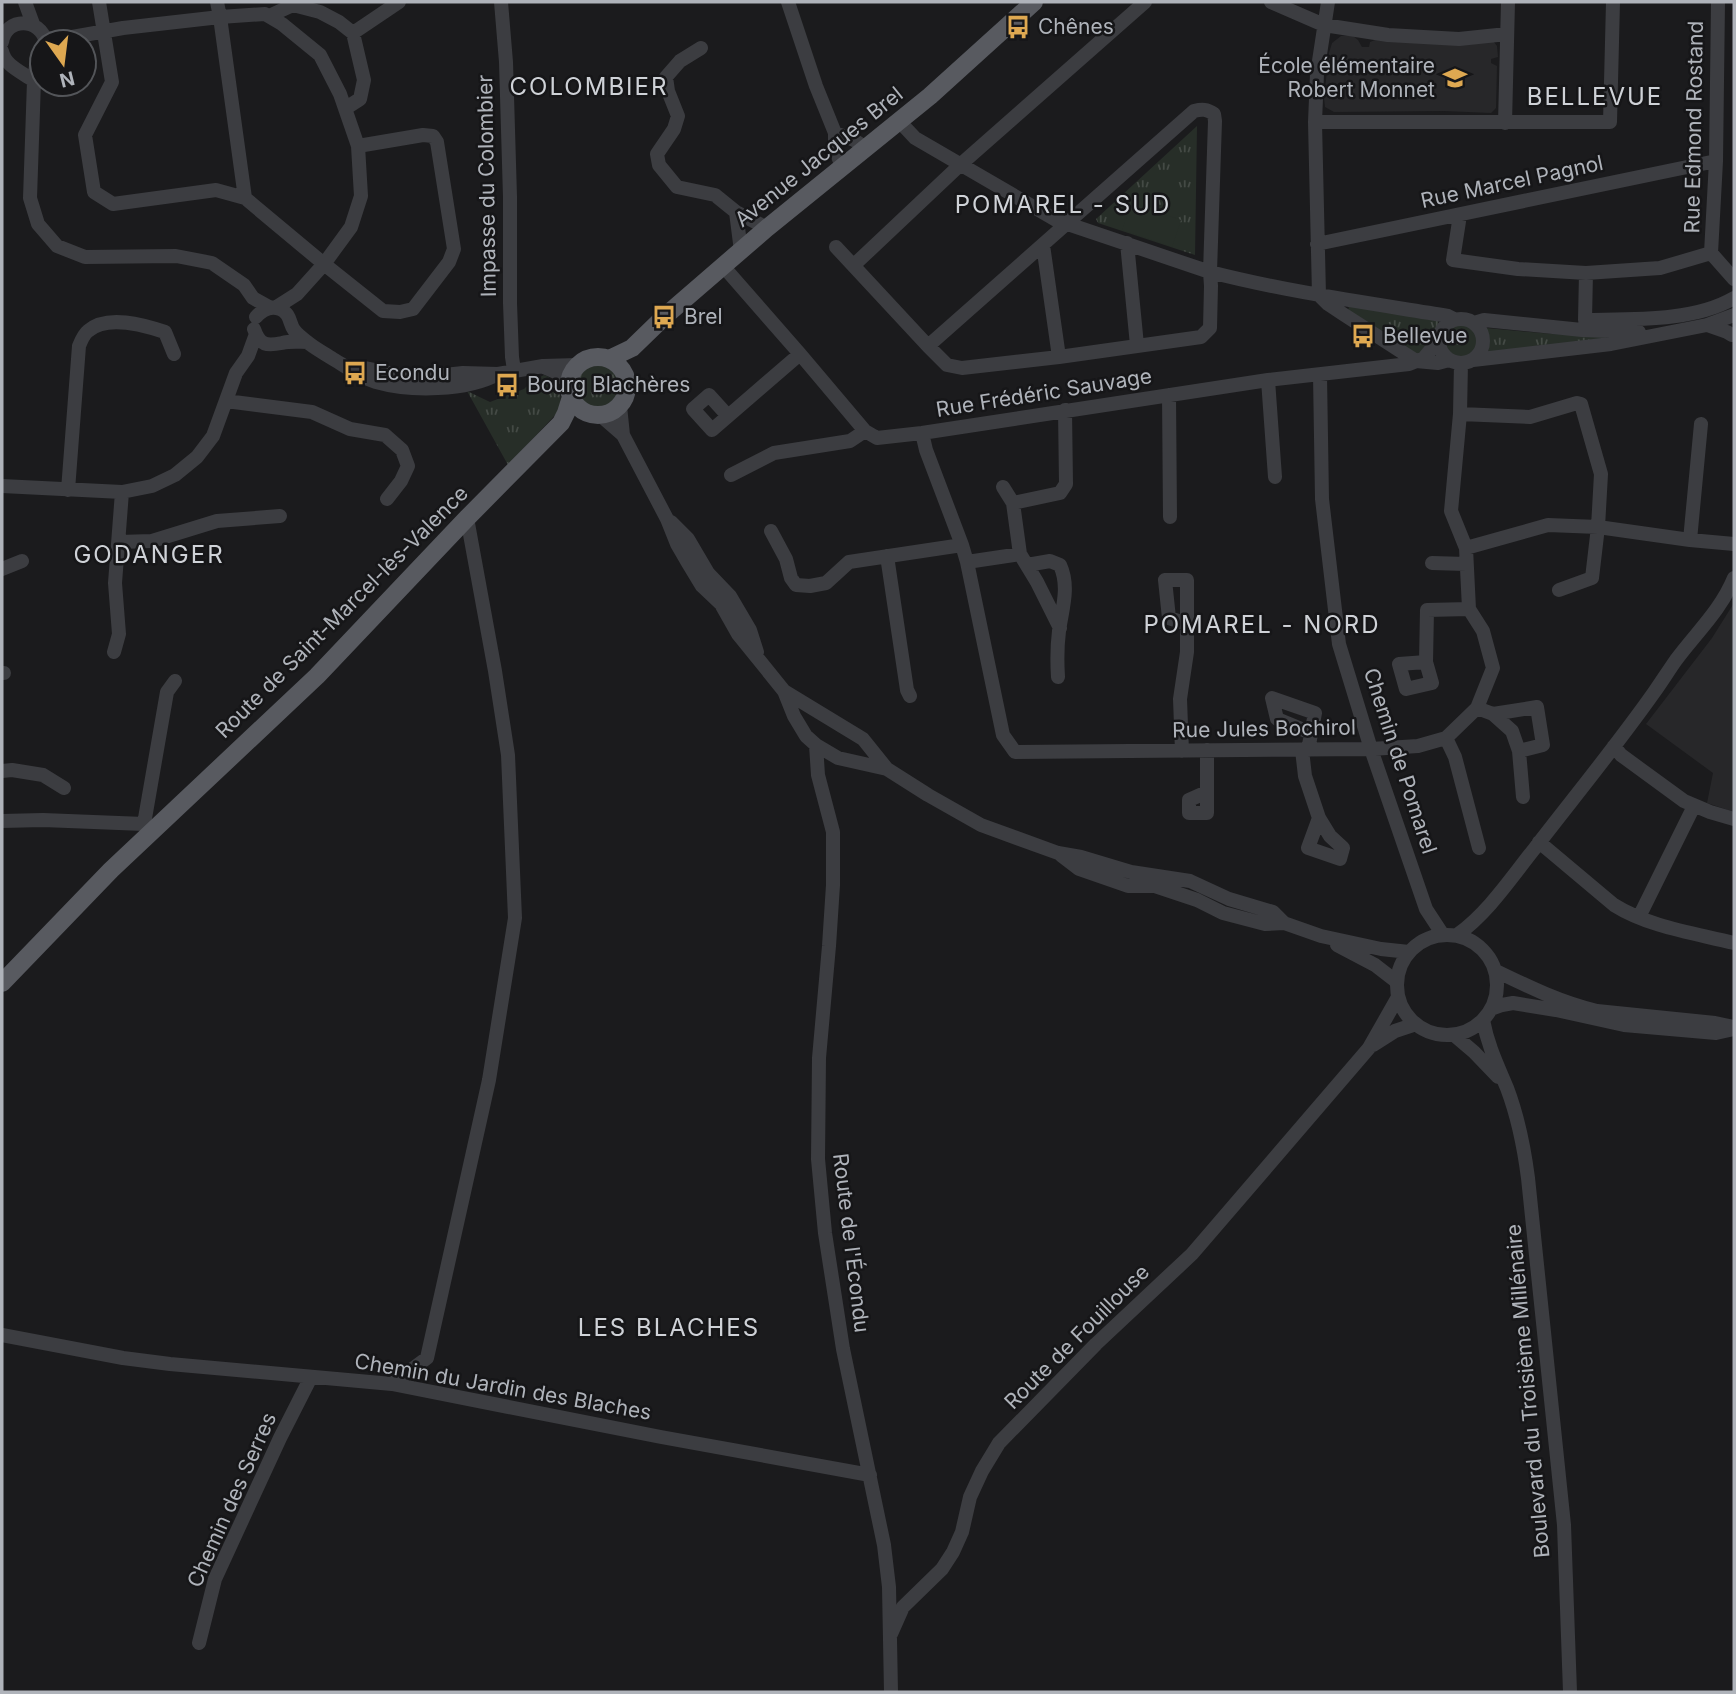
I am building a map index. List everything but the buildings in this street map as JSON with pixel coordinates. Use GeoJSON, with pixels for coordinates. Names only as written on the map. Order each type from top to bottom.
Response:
{"type":"FeatureCollection","features":[{"type":"Feature","properties":{"kind":"main road","name":"Avenue Jacques Brel"},"geometry":{"type":"LineString","coordinates":[[609,359],[632,348],[723,266],[900,122],[1030,3]]}},
{"type":"Feature","properties":{"kind":"main road","name":"Avenue Jacques Brel"},"geometry":{"type":"LineString","coordinates":[[624,373],[632,348]]}},
{"type":"Feature","properties":{"kind":"main road"},"geometry":{"type":"LineString","coordinates":[[592,358],[609,359],[624,373],[627,381],[625,398],[620,406],[607,414],[594,414],[578,407],[570,390],[572,374],[578,365],[592,358]]}},
{"type":"Feature","properties":{"kind":"main road","name":"Route de Saint-Marcel-lès-Valence"},"geometry":{"type":"LineString","coordinates":[[2,984],[111,870],[148,827],[317,676],[561,423],[566,413],[570,390]]}},
{"type":"Feature","properties":{"kind":"main road","name":"Route de Saint-Marcel-lès-Valence"},"geometry":{"type":"LineString","coordinates":[[561,423],[594,414]]}},
{"type":"Feature","properties":{"kind":"street"},"geometry":{"type":"LineString","coordinates":[[99,2],[111,82],[85,135],[93,192],[113,204],[216,190],[244,198],[383,311],[400,312],[413,309],[449,262],[454,249],[437,142],[433,136],[423,135],[358,146]]}},
{"type":"Feature","properties":{"kind":"street"},"geometry":{"type":"LineString","coordinates":[[353,33],[399,2]]}},
{"type":"Feature","properties":{"kind":"street","name":"Impasse du Colombier"},"geometry":{"type":"LineString","coordinates":[[501,2],[506,62],[510,303],[514,370]]}},
{"type":"Feature","properties":{"kind":"street"},"geometry":{"type":"LineString","coordinates":[[788,2],[835,133],[838,159],[843,166]]}},
{"type":"Feature","properties":{"kind":"street"},"geometry":{"type":"LineString","coordinates":[[854,265],[960,165],[1145,2]]}},
{"type":"Feature","properties":{"kind":"street"},"geometry":{"type":"LineString","coordinates":[[1271,2],[1324,25],[1388,35],[1459,38],[1507,34]]}},
{"type":"Feature","properties":{"kind":"street"},"geometry":{"type":"LineString","coordinates":[[1328,2],[1317,74],[1315,122],[1319,295],[1416,362],[1429,353],[1438,341],[1443,327],[1454,319]]}},
{"type":"Feature","properties":{"kind":"street"},"geometry":{"type":"LineString","coordinates":[[1506,123],[1508,2]]}},
{"type":"Feature","properties":{"kind":"street"},"geometry":{"type":"LineString","coordinates":[[1315,122],[1610,122],[1613,2]]}},
{"type":"Feature","properties":{"kind":"street","name":"Rue Edmond Rostand"},"geometry":{"type":"LineString","coordinates":[[1711,253],[1716,161],[1718,2]]}},
{"type":"Feature","properties":{"kind":"street"},"geometry":{"type":"LineString","coordinates":[[25,3],[27,23]]}},
{"type":"Feature","properties":{"kind":"street"},"geometry":{"type":"LineString","coordinates":[[269,16],[293,5],[320,12],[353,33],[364,80],[360,99],[345,108]]}},
{"type":"Feature","properties":{"kind":"street"},"geometry":{"type":"LineString","coordinates":[[219,9],[244,198]]}},
{"type":"Feature","properties":{"kind":"street"},"geometry":{"type":"LineString","coordinates":[[98,33],[219,9],[265,14],[320,55],[345,108],[358,146],[361,196],[351,227],[298,294],[273,308],[265,309],[256,317]]}},
{"type":"Feature","properties":{"kind":"street"},"geometry":{"type":"LineString","coordinates":[[2,42],[9,28],[27,23],[36,28]]}},
{"type":"Feature","properties":{"kind":"street"},"geometry":{"type":"LineString","coordinates":[[701,48],[680,61],[666,77],[668,91],[678,116],[674,129],[657,154],[659,164],[677,187],[715,195],[736,212],[754,240]]}},
{"type":"Feature","properties":{"kind":"street"},"geometry":{"type":"LineString","coordinates":[[8,62],[28,67]]}},
{"type":"Feature","properties":{"kind":"street"},"geometry":{"type":"LineString","coordinates":[[35,98],[30,198],[38,223],[57,246],[85,257],[176,256],[212,263],[244,285],[253,298],[256,317],[254,326],[259,339],[276,344],[307,342]]}},
{"type":"Feature","properties":{"kind":"street"},"geometry":{"type":"LineString","coordinates":[[836,247],[928,346],[947,365],[962,368],[1201,337],[1210,328],[1213,114],[1208,110],[1194,111],[928,346]]}},
{"type":"Feature","properties":{"kind":"street"},"geometry":{"type":"LineString","coordinates":[[900,122],[915,138],[1056,220],[1210,272],[1282,289],[1454,319],[1468,319],[1482,332],[1483,345],[1481,351],[1461,361]]}},
{"type":"Feature","properties":{"kind":"street"},"geometry":{"type":"LineString","coordinates":[[835,133],[866,148]]}},
{"type":"Feature","properties":{"kind":"street","name":"Rue Marcel Pagnol"},"geometry":{"type":"LineString","coordinates":[[1317,244],[1716,161]]}},
{"type":"Feature","properties":{"kind":"street"},"geometry":{"type":"LineString","coordinates":[[736,212],[738,228],[754,240]]}},
{"type":"Feature","properties":{"kind":"street"},"geometry":{"type":"LineString","coordinates":[[1460,215],[1453,260],[1517,269],[1586,273],[1660,268],[1711,253],[1734,279]]}},
{"type":"Feature","properties":{"kind":"street"},"geometry":{"type":"LineString","coordinates":[[1127,243],[1137,345]]}},
{"type":"Feature","properties":{"kind":"street"},"geometry":{"type":"LineString","coordinates":[[1043,245],[1059,357]]}},
{"type":"Feature","properties":{"kind":"street"},"geometry":{"type":"LineString","coordinates":[[723,266],[864,431],[850,441],[774,453],[731,475]]}},
{"type":"Feature","properties":{"kind":"street"},"geometry":{"type":"LineString","coordinates":[[1586,273],[1585,320],[1678,315],[1713,307],[1734,298]]}},
{"type":"Feature","properties":{"kind":"street"},"geometry":{"type":"LineString","coordinates":[[248,356],[287,339],[298,294]]}},
{"type":"Feature","properties":{"kind":"street"},"geometry":{"type":"LineString","coordinates":[[253,298],[286,313],[307,342],[355,373],[377,382],[434,388],[473,384],[514,370],[578,365]]}},
{"type":"Feature","properties":{"kind":"street"},"geometry":{"type":"LineString","coordinates":[[1474,323],[1484,320],[1582,330],[1665,333],[1734,317]]}},
{"type":"Feature","properties":{"kind":"street"},"geometry":{"type":"LineString","coordinates":[[1733,339],[1731,328],[1734,317]]}},
{"type":"Feature","properties":{"kind":"street"},"geometry":{"type":"LineString","coordinates":[[68,490],[79,346],[88,331],[104,323],[135,322],[165,332],[174,354]]}},
{"type":"Feature","properties":{"kind":"street"},"geometry":{"type":"LineString","coordinates":[[1707,325],[1727,332],[1733,339]]}},
{"type":"Feature","properties":{"kind":"street","name":"Rue Frédéric Sauvage"},"geometry":{"type":"LineString","coordinates":[[864,431],[877,438],[922,433],[1268,380],[1416,362],[1438,363],[1582,348],[1665,333]]}},
{"type":"Feature","properties":{"kind":"street"},"geometry":{"type":"LineString","coordinates":[[2,486],[122,492],[152,486],[175,475],[197,457],[213,436],[236,373],[248,356],[256,334]]}},
{"type":"Feature","properties":{"kind":"street"},"geometry":{"type":"LineString","coordinates":[[1438,341],[1441,352],[1461,361]]}},
{"type":"Feature","properties":{"kind":"street"},"geometry":{"type":"LineString","coordinates":[[728,416],[709,395],[693,409],[712,430],[800,354]]}},
{"type":"Feature","properties":{"kind":"street"},"geometry":{"type":"LineString","coordinates":[[1461,361],[1460,414],[1451,510],[1466,548],[1469,609],[1483,631],[1493,668],[1477,708],[1446,738],[1455,757],[1479,848]]}},
{"type":"Feature","properties":{"kind":"street"},"geometry":{"type":"LineString","coordinates":[[543,366],[558,373],[570,390]]}},
{"type":"Feature","properties":{"kind":"street","name":"Chemin de Pomarel"},"geometry":{"type":"LineString","coordinates":[[1320,375],[1322,499],[1339,644],[1371,749],[1426,909],[1450,935]]}},
{"type":"Feature","properties":{"kind":"street"},"geometry":{"type":"LineString","coordinates":[[1268,380],[1275,477]]}},
{"type":"Feature","properties":{"kind":"street"},"geometry":{"type":"LineString","coordinates":[[699,386],[702,401]]}},
{"type":"Feature","properties":{"kind":"street"},"geometry":{"type":"LineString","coordinates":[[1169,395],[1170,517]]}},
{"type":"Feature","properties":{"kind":"street"},"geometry":{"type":"LineString","coordinates":[[226,401],[312,412],[350,429],[385,435],[402,450],[408,466],[401,481],[387,499]]}},
{"type":"Feature","properties":{"kind":"street"},"geometry":{"type":"LineString","coordinates":[[1460,414],[1530,417],[1581,404],[1601,474],[1592,578],[1559,590]]}},
{"type":"Feature","properties":{"kind":"street"},"geometry":{"type":"LineString","coordinates":[[620,406],[623,435],[667,519],[688,539],[708,573],[730,596],[750,630],[758,657],[783,691],[806,736],[838,758]]}},
{"type":"Feature","properties":{"kind":"street"},"geometry":{"type":"LineString","coordinates":[[1013,503],[1060,493],[1066,484],[1065,410]]}},
{"type":"Feature","properties":{"kind":"street"},"geometry":{"type":"LineString","coordinates":[[594,414],[623,435]]}},
{"type":"Feature","properties":{"kind":"street"},"geometry":{"type":"LineString","coordinates":[[1690,540],[1701,424]]}},
{"type":"Feature","properties":{"kind":"street","name":"Rue Jules Bochirol"},"geometry":{"type":"LineString","coordinates":[[922,433],[967,562],[1003,735],[1015,752],[1371,749],[1418,746],[1446,738]]}},
{"type":"Feature","properties":{"kind":"street"},"geometry":{"type":"LineString","coordinates":[[1003,487],[1013,503],[1024,559],[1060,628]]}},
{"type":"Feature","properties":{"kind":"street"},"geometry":{"type":"LineString","coordinates":[[114,652],[119,634],[115,583],[122,492]]}},
{"type":"Feature","properties":{"kind":"street"},"geometry":{"type":"LineString","coordinates":[[118,542],[152,541],[217,521],[280,516]]}},
{"type":"Feature","properties":{"kind":"street"},"geometry":{"type":"LineString","coordinates":[[392,1384],[427,1358],[489,1080],[514,918],[508,755],[467,518]]}},
{"type":"Feature","properties":{"kind":"street"},"geometry":{"type":"LineString","coordinates":[[1466,548],[1548,525],[1598,527],[1734,544]]}},
{"type":"Feature","properties":{"kind":"street"},"geometry":{"type":"LineString","coordinates":[[771,531],[796,585],[826,583],[849,562],[962,545]]}},
{"type":"Feature","properties":{"kind":"street"},"geometry":{"type":"LineString","coordinates":[[887,556],[910,696]]}},
{"type":"Feature","properties":{"kind":"street"},"geometry":{"type":"LineString","coordinates":[[967,562],[1024,559],[1050,561],[1060,565],[1064,573],[1065,605],[1057,653],[1058,677]]}},
{"type":"Feature","properties":{"kind":"street"},"geometry":{"type":"LineString","coordinates":[[2,569],[22,561]]}},
{"type":"Feature","properties":{"kind":"street"},"geometry":{"type":"LineString","coordinates":[[1432,563],[1466,564]]}},
{"type":"Feature","properties":{"kind":"street"},"geometry":{"type":"LineString","coordinates":[[1734,578],[1719,607],[1497,897],[1470,926],[1450,935],[1432,937],[1409,952],[1403,961],[1398,989],[1402,1007],[1416,1024],[1440,1035],[1466,1032],[1502,1004],[1513,1003],[1624,1025],[1716,1033],[1734,1028]]}},
{"type":"Feature","properties":{"kind":"street"},"geometry":{"type":"LineString","coordinates":[[1426,662],[1427,610],[1469,609]]}},
{"type":"Feature","properties":{"kind":"street"},"geometry":{"type":"LineString","coordinates":[[1182,751],[1180,699],[1187,652],[1187,624]]}},
{"type":"Feature","properties":{"kind":"street"},"geometry":{"type":"LineString","coordinates":[[2,821],[43,820],[148,827],[167,692],[175,681]]}},
{"type":"Feature","properties":{"kind":"street"},"geometry":{"type":"LineString","coordinates":[[783,691],[863,739],[869,757]]}},
{"type":"Feature","properties":{"kind":"street"},"geometry":{"type":"LineString","coordinates":[[794,716],[807,704]]}},
{"type":"Feature","properties":{"kind":"street"},"geometry":{"type":"LineString","coordinates":[[1493,714],[1537,707],[1543,745],[1518,751]]}},
{"type":"Feature","properties":{"kind":"street"},"geometry":{"type":"LineString","coordinates":[[1477,708],[1493,714],[1512,731],[1518,751],[1523,797]]}},
{"type":"Feature","properties":{"kind":"street"},"geometry":{"type":"LineString","coordinates":[[1311,733],[1305,750],[1305,776],[1319,818]]}},
{"type":"Feature","properties":{"kind":"street","name":"Route de l'Écondu"},"geometry":{"type":"LineString","coordinates":[[816,745],[818,775],[833,832],[830,946],[819,1058],[818,1159],[825,1233],[844,1349],[884,1545],[890,1637]]}},
{"type":"Feature","properties":{"kind":"street"},"geometry":{"type":"LineString","coordinates":[[1614,746],[1621,755],[1684,801],[1694,807],[1734,819]]}},
{"type":"Feature","properties":{"kind":"street"},"geometry":{"type":"LineString","coordinates":[[1207,750],[1207,792]]}},
{"type":"Feature","properties":{"kind":"street"},"geometry":{"type":"LineString","coordinates":[[818,768],[838,758],[869,757],[928,795],[981,824],[1058,853],[1082,857],[1131,872],[1190,881],[1229,899],[1273,912],[1284,923],[1321,936],[1409,952]]}},
{"type":"Feature","properties":{"kind":"street"},"geometry":{"type":"LineString","coordinates":[[2,771],[43,775],[64,788]]}},
{"type":"Feature","properties":{"kind":"street"},"geometry":{"type":"LineString","coordinates":[[1639,918],[1694,807]]}},
{"type":"Feature","properties":{"kind":"street"},"geometry":{"type":"LineString","coordinates":[[1539,842],[1626,912],[1651,922],[1734,943]]}},
{"type":"Feature","properties":{"kind":"street"},"geometry":{"type":"LineString","coordinates":[[1487,1015],[1497,991],[1496,971],[1484,950],[1481,935],[1483,923],[1497,897]]}},
{"type":"Feature","properties":{"kind":"street","name":"Chemin de Pomarel"},"geometry":{"type":"LineString","coordinates":[[1421,942],[1426,909]]}},
{"type":"Feature","properties":{"kind":"street"},"geometry":{"type":"LineString","coordinates":[[1450,935],[1476,943],[1484,950]]}},
{"type":"Feature","properties":{"kind":"street"},"geometry":{"type":"LineString","coordinates":[[1321,936],[1374,965],[1398,989]]}},
{"type":"Feature","properties":{"kind":"street"},"geometry":{"type":"LineString","coordinates":[[1496,971],[1582,1008],[1715,1023],[1734,1028]]}},
{"type":"Feature","properties":{"kind":"street","name":"Route de Fouillouse"},"geometry":{"type":"LineString","coordinates":[[891,1692],[890,1637],[904,1607],[942,1569],[953,1552],[962,1532],[974,1488],[999,1443],[1096,1344],[1192,1254],[1369,1048],[1398,989]]}},
{"type":"Feature","properties":{"kind":"street","name":"Boulevard du Troisième Millénaire"},"geometry":{"type":"LineString","coordinates":[[1487,1015],[1488,1045],[1507,1089],[1523,1138],[1528,1178],[1564,1525],[1570,1692]]}},
{"type":"Feature","properties":{"kind":"street","name":"Route de Fouillouse"},"geometry":{"type":"LineString","coordinates":[[1369,1048],[1395,1031],[1416,1024]]}},
{"type":"Feature","properties":{"kind":"street","name":"Boulevard du Troisième Millénaire"},"geometry":{"type":"LineString","coordinates":[[1454,1035],[1482,1060],[1507,1089]]}},
{"type":"Feature","properties":{"kind":"street","name":"Chemin du Jardin des Blaches"},"geometry":{"type":"LineString","coordinates":[[2,1335],[158,1363],[392,1384],[870,1475]]}},
{"type":"Feature","properties":{"kind":"street","name":"Chemin des Serres"},"geometry":{"type":"LineString","coordinates":[[199,1643],[215,1579],[311,1377]]}},
{"type":"Feature","properties":{"kind":"shaded area"},"geometry":{"type":"Polygon","coordinates":[[[1352,35],[1362,47],[1369,47],[1370,42],[1375,40],[1494,42],[1498,57],[1491,59],[1491,63],[1497,66],[1496,108],[1491,113],[1334,112],[1325,107],[1324,98],[1329,53],[1332,43],[1341,36],[1352,35]]]}},
{"type":"Feature","properties":{"kind":"shaded area"},"geometry":{"type":"Polygon","coordinates":[[[1734,603],[1734,812],[1707,803],[1713,773],[1646,724],[1712,638],[1734,603]]]}},
{"type":"Feature","properties":{"kind":"green space"},"geometry":{"type":"Polygon","coordinates":[[[1197,126],[1195,255],[1098,223],[1096,219],[1197,126]]]}},
{"type":"Feature","properties":{"kind":"green space"},"geometry":{"type":"Polygon","coordinates":[[[1132,203],[1181,220],[1172,247],[1122,230],[1132,203]]]}},
{"type":"Feature","properties":{"kind":"green space"},"geometry":{"type":"Polygon","coordinates":[[[1349,305],[1438,321],[1438,331],[1418,356],[1348,313],[1349,305]]]}},
{"type":"Feature","properties":{"kind":"green space"},"geometry":{"type":"Polygon","coordinates":[[[1460,323],[1472,328],[1477,340],[1472,352],[1460,357],[1448,352],[1443,340],[1448,328],[1460,323]]]}},
{"type":"Feature","properties":{"kind":"green space"},"geometry":{"type":"Polygon","coordinates":[[[1486,328],[1552,334],[1606,335],[1606,341],[1488,354],[1486,328]]]}},
{"type":"Feature","properties":{"kind":"green space"},"geometry":{"type":"Polygon","coordinates":[[[598,363],[614,370],[621,386],[614,402],[598,409],[582,402],[575,386],[582,370],[598,363]]]}},
{"type":"Feature","properties":{"kind":"green space"},"geometry":{"type":"Polygon","coordinates":[[[544,375],[554,382],[560,391],[557,413],[508,465],[467,391],[490,402],[524,389],[544,375]]]}},
{"type":"Feature","properties":{"kind":"place","name":"Chênes"},"geometry":{"type":"Point","coordinates":[1018,27]}},
{"type":"Feature","properties":{"kind":"place","name":"École élémentaire Robert Monnet"},"geometry":{"type":"Point","coordinates":[1455,78]}},
{"type":"Feature","properties":{"kind":"place","name":"Brel"},"geometry":{"type":"Point","coordinates":[664,317]}},
{"type":"Feature","properties":{"kind":"place","name":"Bellevue"},"geometry":{"type":"Point","coordinates":[1363,336]}},
{"type":"Feature","properties":{"kind":"place","name":"Econdu"},"geometry":{"type":"Point","coordinates":[355,373]}},
{"type":"Feature","properties":{"kind":"place","name":"Bourg Blachères"},"geometry":{"type":"Point","coordinates":[507,385]}},
{"type":"Feature","properties":{"kind":"district","name":"COLOMBIER"},"geometry":{"type":"Point","coordinates":[589,87]}},
{"type":"Feature","properties":{"kind":"district","name":"BELLEVUE"},"geometry":{"type":"Point","coordinates":[1595,97]}},
{"type":"Feature","properties":{"kind":"district","name":"POMAREL - SUD"},"geometry":{"type":"Point","coordinates":[1063,205]}},
{"type":"Feature","properties":{"kind":"district","name":"GODANGER"},"geometry":{"type":"Point","coordinates":[149,555]}},
{"type":"Feature","properties":{"kind":"district","name":"POMAREL - NORD"},"geometry":{"type":"Point","coordinates":[1262,625]}},
{"type":"Feature","properties":{"kind":"district","name":"LES BLACHES"},"geometry":{"type":"Point","coordinates":[669,1328]}}]}
